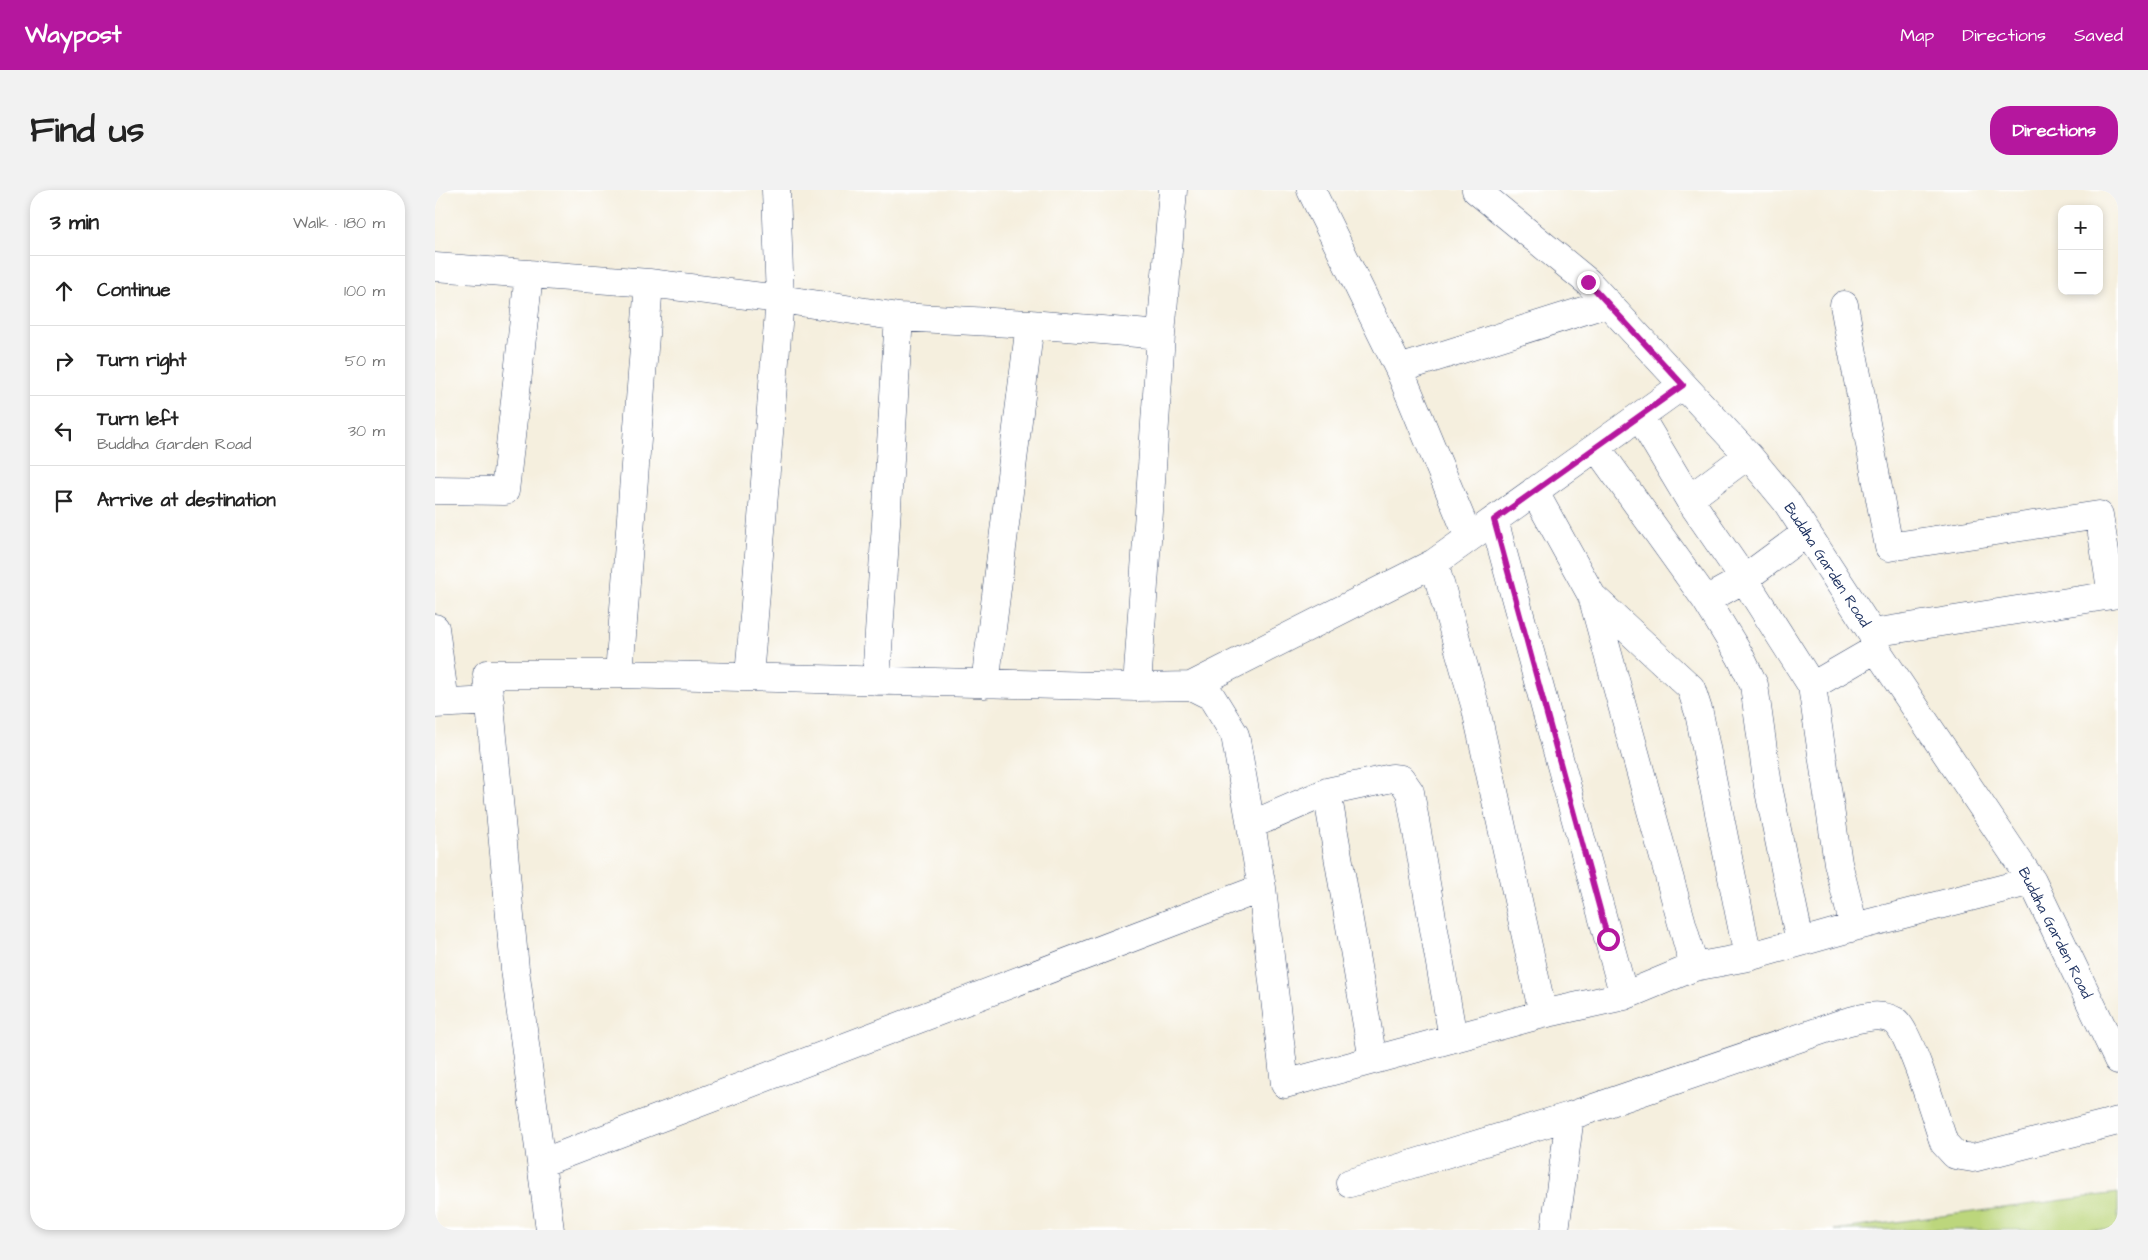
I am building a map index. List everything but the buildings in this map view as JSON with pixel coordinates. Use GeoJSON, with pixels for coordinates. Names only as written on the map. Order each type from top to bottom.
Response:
{"type":"FeatureCollection","features":[{"type":"Feature","properties":{"kind":"street"},"geometry":{"type":"LineString","coordinates":[[749,677],[780,299],[775,190]]}},
{"type":"Feature","properties":{"kind":"street"},"geometry":{"type":"LineString","coordinates":[[1137,687],[1161,334],[1173,190]]}},
{"type":"Feature","properties":{"kind":"street"},"geometry":{"type":"LineString","coordinates":[[1311,190],[1399,369],[1469,538]]}},
{"type":"Feature","properties":{"kind":"street","name":"Buddha Garden Road"},"geometry":{"type":"LineString","coordinates":[[1476,190],[1588,282],[1748,455],[1785,501],[1874,641],[2032,881],[2118,1060]]}},
{"type":"Feature","properties":{"kind":"street"},"geometry":{"type":"LineString","coordinates":[[435,267],[649,283],[780,299],[899,317],[1161,334]]}},
{"type":"Feature","properties":{"kind":"street"},"geometry":{"type":"LineString","coordinates":[[435,490],[505,490],[529,274]]}},
{"type":"Feature","properties":{"kind":"street"},"geometry":{"type":"LineString","coordinates":[[619,674],[649,283]]}},
{"type":"Feature","properties":{"kind":"street"},"geometry":{"type":"LineString","coordinates":[[1399,369],[1608,303]]}},
{"type":"Feature","properties":{"kind":"street"},"geometry":{"type":"LineString","coordinates":[[1812,686],[1874,641],[2112,595],[2099,515],[1889,546],[1844,305]]}},
{"type":"Feature","properties":{"kind":"street"},"geometry":{"type":"LineString","coordinates":[[876,681],[899,317]]}},
{"type":"Feature","properties":{"kind":"street"},"geometry":{"type":"LineString","coordinates":[[985,684],[1030,324]]}},
{"type":"Feature","properties":{"kind":"street"},"geometry":{"type":"LineString","coordinates":[[550,1230],[515,969],[487,674],[619,674],[985,684],[1137,687],[1191,686],[1434,563],[1683,385]]}},
{"type":"Feature","properties":{"kind":"street"},"geometry":{"type":"LineString","coordinates":[[1640,417],[1689,499],[1744,579],[1812,686],[1838,863],[1854,927]]}},
{"type":"Feature","properties":{"kind":"street"},"geometry":{"type":"LineString","coordinates":[[1597,448],[1706,600],[1740,656],[1754,685],[1768,786],[1800,942]]}},
{"type":"Feature","properties":{"kind":"street"},"geometry":{"type":"LineString","coordinates":[[1689,499],[1748,455]]}},
{"type":"Feature","properties":{"kind":"street"},"geometry":{"type":"LineString","coordinates":[[1534,490],[1593,596],[1694,968]]}},
{"type":"Feature","properties":{"kind":"street"},"geometry":{"type":"LineString","coordinates":[[1494,520],[1624,996]]}},
{"type":"Feature","properties":{"kind":"street"},"geometry":{"type":"LineString","coordinates":[[1706,600],[1744,579],[1806,534]]}},
{"type":"Feature","properties":{"kind":"street"},"geometry":{"type":"LineString","coordinates":[[1434,563],[1475,705],[1543,1014]]}},
{"type":"Feature","properties":{"kind":"street"},"geometry":{"type":"LineString","coordinates":[[1593,596],[1691,688],[1699,712],[1748,957]]}},
{"type":"Feature","properties":{"kind":"street"},"geometry":{"type":"LineString","coordinates":[[435,628],[440,704],[489,701]]}},
{"type":"Feature","properties":{"kind":"street"},"geometry":{"type":"LineString","coordinates":[[1191,686],[1211,696],[1235,735],[1262,888],[1285,1084],[1543,1014],[1624,996],[1694,968],[1748,957],[1854,927],[2032,881]]}},
{"type":"Feature","properties":{"kind":"street"},"geometry":{"type":"LineString","coordinates":[[1251,825],[1327,792],[1392,778],[1401,779],[1407,785],[1410,792],[1453,1038]]}},
{"type":"Feature","properties":{"kind":"street"},"geometry":{"type":"LineString","coordinates":[[1327,792],[1373,1060]]}},
{"type":"Feature","properties":{"kind":"street"},"geometry":{"type":"LineString","coordinates":[[541,1163],[1262,888]]}},
{"type":"Feature","properties":{"kind":"street"},"geometry":{"type":"LineString","coordinates":[[1350,1183],[1570,1116],[1846,1022],[1877,1015],[1896,1021],[1907,1038],[1944,1143],[1955,1154],[1973,1158],[2118,1121]]}},
{"type":"Feature","properties":{"kind":"street"},"geometry":{"type":"LineString","coordinates":[[1555,1230],[1570,1116]]}},
{"type":"Feature","properties":{"kind":"green space"},"geometry":{"type":"Polygon","coordinates":[[[2118,1193],[2118,1230],[1834,1230],[2118,1193]]]}},
{"type":"Feature","properties":{"kind":"route"},"geometry":{"type":"LineString","coordinates":[[1588,282],[1683,385],[1494,520],[1608,939]]}}]}
